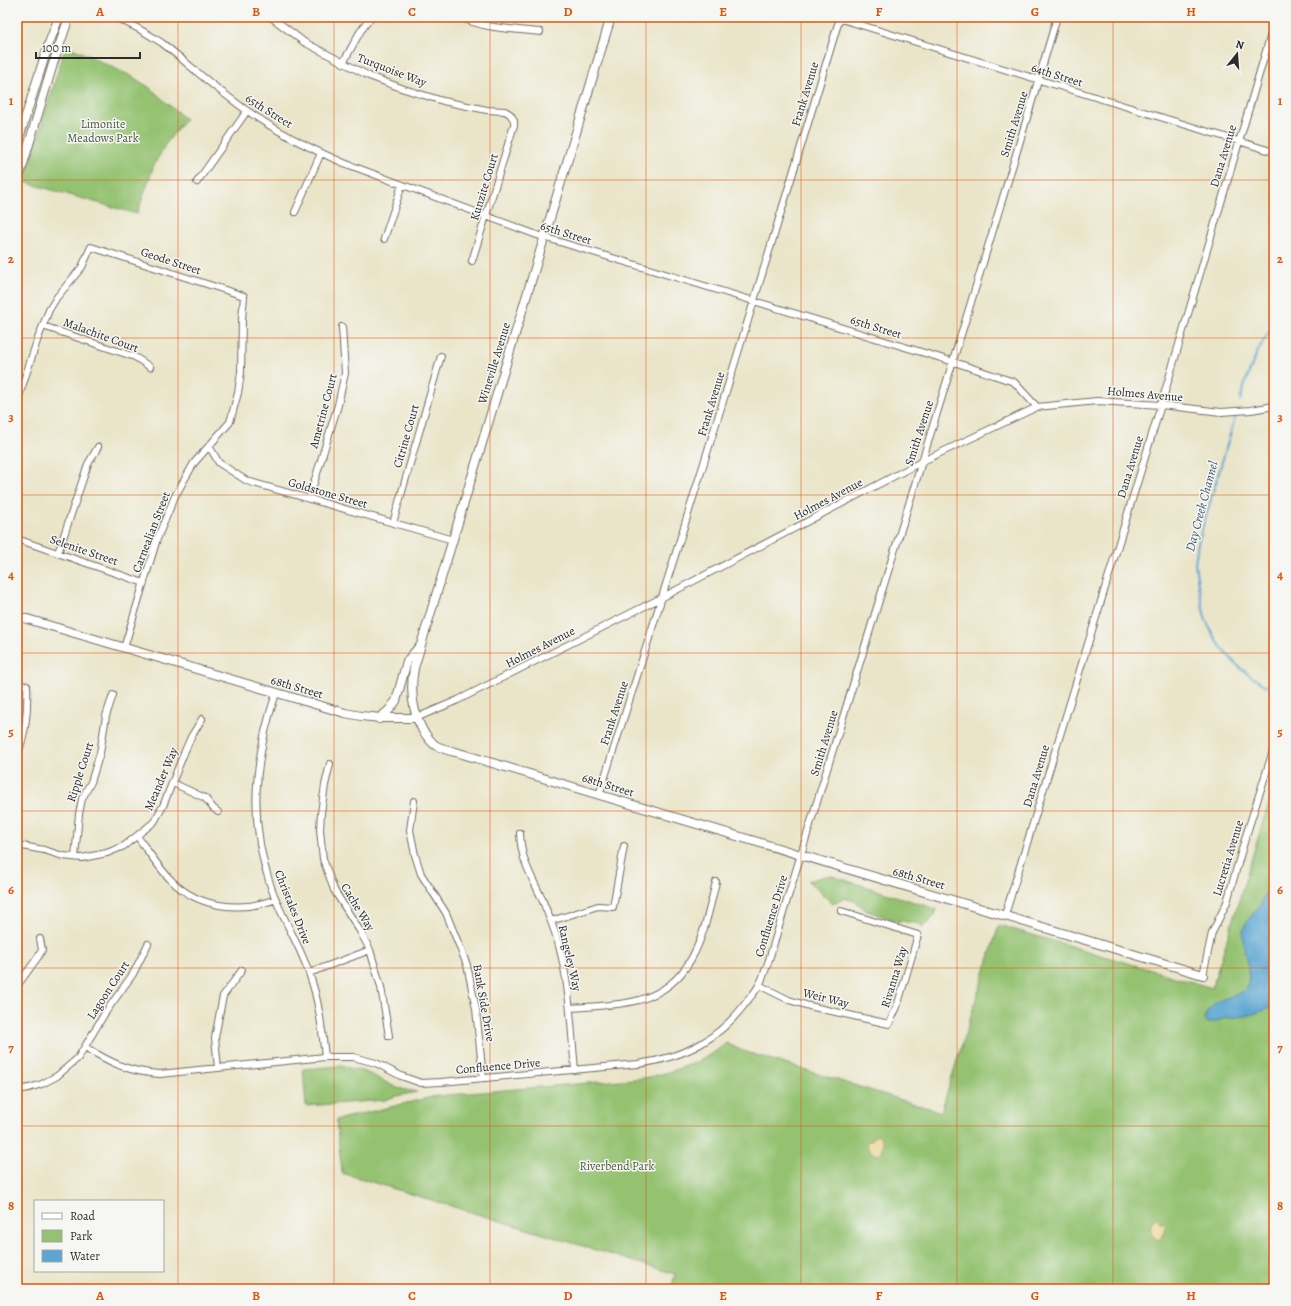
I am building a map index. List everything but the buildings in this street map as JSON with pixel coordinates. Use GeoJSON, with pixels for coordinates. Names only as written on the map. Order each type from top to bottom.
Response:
{"type":"FeatureCollection","features":[{"type":"Feature","properties":{"kind":"street"},"geometry":{"type":"LineString","coordinates":[[17,144],[48,46],[59,17]]}},
{"type":"Feature","properties":{"kind":"street"},"geometry":{"type":"LineString","coordinates":[[17,184],[69,17]]}},
{"type":"Feature","properties":{"kind":"street","name":"65th Street"},"geometry":{"type":"LineString","coordinates":[[114,17],[129,20],[162,43],[226,96],[269,125],[321,153],[344,163],[544,238],[954,362],[1014,382],[1037,407]]}},
{"type":"Feature","properties":{"kind":"street","name":"Turquoise Way"},"geometry":{"type":"LineString","coordinates":[[271,17],[304,42],[369,76],[443,101],[487,110],[505,111],[510,114],[514,120]]}},
{"type":"Feature","properties":{"kind":"street"},"geometry":{"type":"LineString","coordinates":[[344,63],[360,32],[371,17]]}},
{"type":"Feature","properties":{"kind":"street"},"geometry":{"type":"LineString","coordinates":[[460,17],[477,24],[492,27],[540,32]]}},
{"type":"Feature","properties":{"kind":"street","name":"Wineville Avenue"},"geometry":{"type":"LineString","coordinates":[[416,718],[411,693],[411,683],[419,646],[453,540],[611,17]]}},
{"type":"Feature","properties":{"kind":"street","name":"64th Street"},"geometry":{"type":"LineString","coordinates":[[838,17],[1039,81],[1274,152]]}},
{"type":"Feature","properties":{"kind":"street","name":"Frank Avenue"},"geometry":{"type":"LineString","coordinates":[[599,795],[663,597],[754,302],[838,17]]}},
{"type":"Feature","properties":{"kind":"street","name":"Smith Avenue"},"geometry":{"type":"LineString","coordinates":[[801,856],[921,462],[954,362],[1057,17]]}},
{"type":"Feature","properties":{"kind":"street","name":"Dana Avenue"},"geometry":{"type":"LineString","coordinates":[[1005,915],[1161,406],[1274,24]]}},
{"type":"Feature","properties":{"kind":"street"},"geometry":{"type":"LineString","coordinates":[[197,182],[247,111]]}},
{"type":"Feature","properties":{"kind":"street","name":"Kunzite Court"},"geometry":{"type":"LineString","coordinates":[[472,261],[513,132],[514,120]]}},
{"type":"Feature","properties":{"kind":"street"},"geometry":{"type":"LineString","coordinates":[[295,212],[321,153]]}},
{"type":"Feature","properties":{"kind":"street"},"geometry":{"type":"LineString","coordinates":[[384,239],[402,185]]}},
{"type":"Feature","properties":{"kind":"street","name":"Geode Street"},"geometry":{"type":"LineString","coordinates":[[43,326],[49,310],[57,297],[82,267],[91,247],[244,296]]}},
{"type":"Feature","properties":{"kind":"street","name":"Carnealian Street"},"geometry":{"type":"LineString","coordinates":[[124,648],[157,539],[175,496],[194,463],[230,422],[238,393],[241,372],[244,296]]}},
{"type":"Feature","properties":{"kind":"street"},"geometry":{"type":"LineString","coordinates":[[17,402],[43,326]]}},
{"type":"Feature","properties":{"kind":"street","name":"Malachite Court"},"geometry":{"type":"LineString","coordinates":[[43,326],[135,357],[150,367]]}},
{"type":"Feature","properties":{"kind":"street","name":"Ametrine Court"},"geometry":{"type":"LineString","coordinates":[[309,499],[338,405],[345,373],[342,327]]}},
{"type":"Feature","properties":{"kind":"street","name":"Citrine Court"},"geometry":{"type":"LineString","coordinates":[[393,523],[441,356]]}},
{"type":"Feature","properties":{"kind":"street","name":"Holmes Avenue"},"geometry":{"type":"LineString","coordinates":[[416,718],[458,700],[663,597],[921,462],[1037,407],[1097,401],[1221,412],[1250,410],[1274,406]]}},
{"type":"Feature","properties":{"kind":"street","name":"Goldstone Street"},"geometry":{"type":"LineString","coordinates":[[209,446],[219,463],[247,481],[453,540]]}},
{"type":"Feature","properties":{"kind":"street"},"geometry":{"type":"LineString","coordinates":[[58,552],[88,464],[98,447]]}},
{"type":"Feature","properties":{"kind":"street","name":"Selenite Street"},"geometry":{"type":"LineString","coordinates":[[17,538],[144,583]]}},
{"type":"Feature","properties":{"kind":"street","name":"68th Street"},"geometry":{"type":"LineString","coordinates":[[17,616],[345,713],[379,719],[416,718],[428,738],[435,745],[443,748],[1203,975]]}},
{"type":"Feature","properties":{"kind":"street"},"geometry":{"type":"LineString","coordinates":[[379,719],[396,701],[407,661],[419,646]]}},
{"type":"Feature","properties":{"kind":"street"},"geometry":{"type":"LineString","coordinates":[[17,684],[27,686],[28,704],[26,728],[17,756]]}},
{"type":"Feature","properties":{"kind":"street","name":"Christales Drive"},"geometry":{"type":"LineString","coordinates":[[276,693],[262,744],[256,787],[259,834],[262,853],[271,886],[309,973],[320,1015],[325,1057]]}},
{"type":"Feature","properties":{"kind":"street","name":"Ripple Court"},"geometry":{"type":"LineString","coordinates":[[75,857],[82,799],[91,782],[100,753],[106,716],[113,695]]}},
{"type":"Feature","properties":{"kind":"street","name":"Meander Way"},"geometry":{"type":"LineString","coordinates":[[17,845],[44,850],[63,856],[82,858],[107,853],[124,846],[154,822],[173,783],[184,752],[202,719]]}},
{"type":"Feature","properties":{"kind":"street","name":"Lucretia Avenue"},"geometry":{"type":"LineString","coordinates":[[1203,975],[1212,934],[1227,902],[1244,839],[1274,748]]}},
{"type":"Feature","properties":{"kind":"street","name":"Cache Way"},"geometry":{"type":"LineString","coordinates":[[330,764],[321,813],[320,830],[323,859],[334,890],[360,931],[370,950],[381,987],[389,1036]]}},
{"type":"Feature","properties":{"kind":"street"},"geometry":{"type":"LineString","coordinates":[[173,783],[205,798],[218,812]]}},
{"type":"Feature","properties":{"kind":"street","name":"Bank Side Drive"},"geometry":{"type":"LineString","coordinates":[[414,801],[410,830],[415,855],[421,874],[446,913],[467,965],[476,1009],[483,1078]]}},
{"type":"Feature","properties":{"kind":"street","name":"Rangeley Way"},"geometry":{"type":"LineString","coordinates":[[520,833],[520,842],[524,862],[551,921],[559,945],[570,1008],[575,1070]]}},
{"type":"Feature","properties":{"kind":"street"},"geometry":{"type":"LineString","coordinates":[[137,836],[170,880],[186,893],[208,903],[224,907],[242,907],[257,905],[276,899]]}},
{"type":"Feature","properties":{"kind":"street"},"geometry":{"type":"LineString","coordinates":[[551,921],[598,906],[613,906],[624,846]]}},
{"type":"Feature","properties":{"kind":"street","name":"Confluence Drive"},"geometry":{"type":"LineString","coordinates":[[85,1047],[110,1062],[143,1073],[160,1074],[325,1057],[352,1056],[376,1063],[401,1076],[421,1083],[654,1062],[684,1053],[710,1039],[739,1013],[759,985],[768,963],[801,856]]}},
{"type":"Feature","properties":{"kind":"street"},"geometry":{"type":"LineString","coordinates":[[570,1008],[638,1000],[663,990],[673,982],[689,964],[699,946],[716,882]]}},
{"type":"Feature","properties":{"kind":"street","name":"Rivanna Way"},"geometry":{"type":"LineString","coordinates":[[841,911],[918,935],[897,1007],[889,1024]]}},
{"type":"Feature","properties":{"kind":"street"},"geometry":{"type":"LineString","coordinates":[[17,986],[42,950],[40,939]]}},
{"type":"Feature","properties":{"kind":"street","name":"Lagoon Court"},"geometry":{"type":"LineString","coordinates":[[17,1090],[42,1084],[57,1076],[78,1058],[105,1013],[133,974],[148,944]]}},
{"type":"Feature","properties":{"kind":"street"},"geometry":{"type":"LineString","coordinates":[[309,973],[370,950]]}},
{"type":"Feature","properties":{"kind":"street"},"geometry":{"type":"LineString","coordinates":[[218,1068],[215,1038],[220,1011],[224,996],[242,970]]}},
{"type":"Feature","properties":{"kind":"street","name":"Weir Way"},"geometry":{"type":"LineString","coordinates":[[759,985],[789,1000],[889,1024]]}},
{"type":"Feature","properties":{"kind":"green space","name":"Limonite Meadows Park"},"geometry":{"type":"Polygon","coordinates":[[[66,45],[133,77],[150,88],[185,119],[165,145],[154,165],[137,214],[24,182],[66,45]]]}},
{"type":"Feature","properties":{"kind":"green space","name":"Riverbend Park"},"geometry":{"type":"Polygon","coordinates":[[[1274,786],[1274,1289],[671,1289],[675,1274],[342,1173],[336,1120],[436,1096],[645,1078],[689,1065],[715,1052],[726,1043],[743,1051],[941,1112],[999,925],[1212,988],[1274,786]]]}},
{"type":"Feature","properties":{"kind":"green space"},"geometry":{"type":"Polygon","coordinates":[[[829,875],[936,909],[933,918],[923,927],[917,923],[898,921],[867,911],[855,901],[843,898],[833,904],[808,881],[829,875]]]}},
{"type":"Feature","properties":{"kind":"green space"},"geometry":{"type":"Polygon","coordinates":[[[341,1066],[366,1072],[397,1088],[417,1092],[396,1096],[385,1100],[306,1106],[303,1069],[341,1066]]]}},
{"type":"Feature","properties":{"kind":"sand"},"geometry":{"type":"Polygon","coordinates":[[[876,1135],[880,1136],[882,1143],[882,1149],[878,1155],[873,1153],[867,1146],[867,1141],[871,1141],[876,1135]]]}},
{"type":"Feature","properties":{"kind":"sand"},"geometry":{"type":"Polygon","coordinates":[[[1156,1218],[1160,1220],[1159,1223],[1166,1226],[1165,1232],[1159,1240],[1153,1236],[1151,1230],[1153,1220],[1156,1218]]]}},
{"type":"Feature","properties":{"kind":"water"},"geometry":{"type":"Polygon","coordinates":[[[1274,873],[1274,1007],[1246,1016],[1225,1018],[1208,1023],[1204,1019],[1212,1005],[1241,992],[1247,987],[1249,976],[1243,938],[1244,927],[1260,906],[1274,873]]]}},
{"type":"Feature","properties":{"kind":"waterway","name":"Day Creek Channel"},"geometry":{"type":"LineString","coordinates":[[1240,400],[1256,354],[1274,324]]}},
{"type":"Feature","properties":{"kind":"waterway","name":"Day Creek Channel"},"geometry":{"type":"LineString","coordinates":[[1235,418],[1198,543],[1195,564],[1205,618],[1213,635],[1224,651],[1237,665],[1249,675],[1274,691]]}}]}
